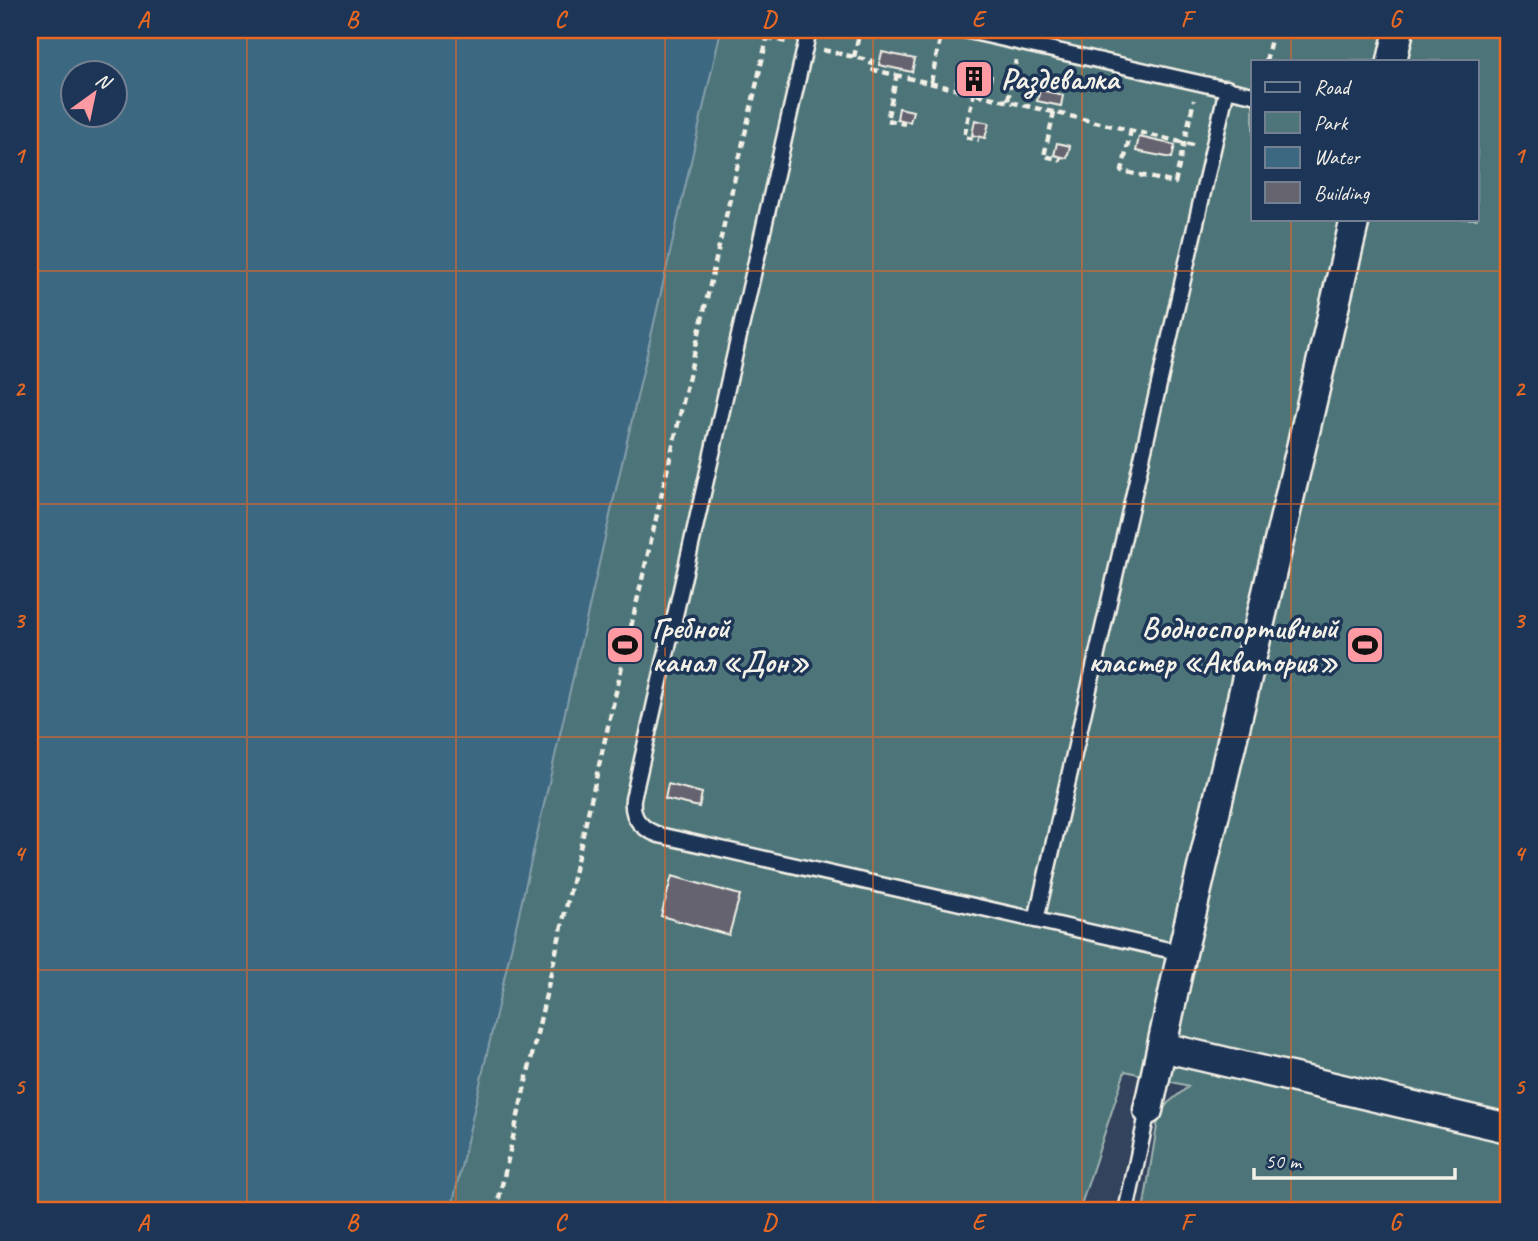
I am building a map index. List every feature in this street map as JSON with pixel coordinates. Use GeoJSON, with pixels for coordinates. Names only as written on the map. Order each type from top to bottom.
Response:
{"type":"FeatureCollection","features":[{"type":"Feature","properties":{"kind":"street"},"geometry":{"type":"LineString","coordinates":[[1392,60],[1399,30]]}},
{"type":"Feature","properties":{"kind":"street"},"geometry":{"type":"LineString","coordinates":[[1148,1110],[1182,953],[1355,220]]}},
{"type":"Feature","properties":{"kind":"street"},"geometry":{"type":"LineString","coordinates":[[1162,1047],[1508,1128]]}},
{"type":"Feature","properties":{"kind":"lane"},"geometry":{"type":"LineString","coordinates":[[809,30],[632,809],[641,826],[659,835],[1182,953]]}},
{"type":"Feature","properties":{"kind":"lane"},"geometry":{"type":"LineString","coordinates":[[964,30],[1251,94]]}},
{"type":"Feature","properties":{"kind":"lane"},"geometry":{"type":"LineString","coordinates":[[1036,920],[1227,88]]}},
{"type":"Feature","properties":{"kind":"lane"},"geometry":{"type":"LineString","coordinates":[[1126,1211],[1148,1110]]}},
{"type":"Feature","properties":{"kind":"path"},"geometry":{"type":"LineString","coordinates":[[496,1211],[769,30]]}},
{"type":"Feature","properties":{"kind":"path"},"geometry":{"type":"LineString","coordinates":[[853,57],[860,30]]}},
{"type":"Feature","properties":{"kind":"path"},"geometry":{"type":"LineString","coordinates":[[931,82],[942,30]]}},
{"type":"Feature","properties":{"kind":"path"},"geometry":{"type":"LineString","coordinates":[[1266,60],[1273,30]]}},
{"type":"Feature","properties":{"kind":"path"},"geometry":{"type":"LineString","coordinates":[[767,38],[872,61],[870,69],[1213,150]]}},
{"type":"Feature","properties":{"kind":"path"},"geometry":{"type":"LineString","coordinates":[[1007,100],[1019,42]]}},
{"type":"Feature","properties":{"kind":"path"},"geometry":{"type":"LineString","coordinates":[[897,74],[887,120],[905,124]]}},
{"type":"Feature","properties":{"kind":"path"},"geometry":{"type":"LineString","coordinates":[[1132,130],[1122,171],[1175,183],[1198,82]]}},
{"type":"Feature","properties":{"kind":"path"},"geometry":{"type":"LineString","coordinates":[[974,92],[964,137],[979,141]]}},
{"type":"Feature","properties":{"kind":"path"},"geometry":{"type":"LineString","coordinates":[[1054,112],[1044,156],[1062,160]]}},
{"type":"Feature","properties":{"kind":"green space","name":"Гребной канал «Дон»"},"geometry":{"type":"Polygon","coordinates":[[[30,30],[1508,30],[1508,1211],[1143,1211],[1159,1114],[1189,1086],[1125,1071],[1079,1211],[30,1211],[30,30]]]}},
{"type":"Feature","properties":{"kind":"water","name":"Гребной канал «Дон»"},"geometry":{"type":"Polygon","coordinates":[[[30,30],[721,30],[451,1211],[30,1211],[30,30]]]}},
{"type":"Feature","properties":{"kind":"building","name":"Раздевалка"},"geometry":{"type":"Polygon","coordinates":[[[882,52],[915,59],[912,72],[879,65],[882,52]]]}},
{"type":"Feature","properties":{"kind":"building","name":"Раздевалка"},"geometry":{"type":"Polygon","coordinates":[[[960,68],[992,76],[989,90],[956,83],[960,68]]]}},
{"type":"Feature","properties":{"kind":"building"},"geometry":{"type":"Polygon","coordinates":[[[1040,90],[1063,95],[1061,106],[1037,101],[1040,90]]]}},
{"type":"Feature","properties":{"kind":"building"},"geometry":{"type":"Polygon","coordinates":[[[899,108],[913,111],[910,122],[897,119],[899,108]]]}},
{"type":"Feature","properties":{"kind":"building"},"geometry":{"type":"Polygon","coordinates":[[[975,120],[989,123],[985,138],[972,135],[975,120]]]}},
{"type":"Feature","properties":{"kind":"building"},"geometry":{"type":"Polygon","coordinates":[[[1139,137],[1175,145],[1172,158],[1136,151],[1139,137]]]}},
{"type":"Feature","properties":{"kind":"building"},"geometry":{"type":"Polygon","coordinates":[[[1057,143],[1070,146],[1067,158],[1054,155],[1057,143]]]}},
{"type":"Feature","properties":{"kind":"building"},"geometry":{"type":"Polygon","coordinates":[[[668,784],[702,793],[699,807],[665,799],[668,784]]]}},
{"type":"Feature","properties":{"kind":"building"},"geometry":{"type":"Polygon","coordinates":[[[672,876],[740,895],[729,935],[661,916],[672,876]]]}},
{"type":"Feature","properties":{"kind":"place","name":"Раздевалка"},"geometry":{"type":"Point","coordinates":[974,79]}},
{"type":"Feature","properties":{"kind":"place","name":"Гребной канал «Дон»"},"geometry":{"type":"Point","coordinates":[625,645]}},
{"type":"Feature","properties":{"kind":"place","name":"Водноспортивный кластер «Акватория»"},"geometry":{"type":"Point","coordinates":[1365,645]}}]}
